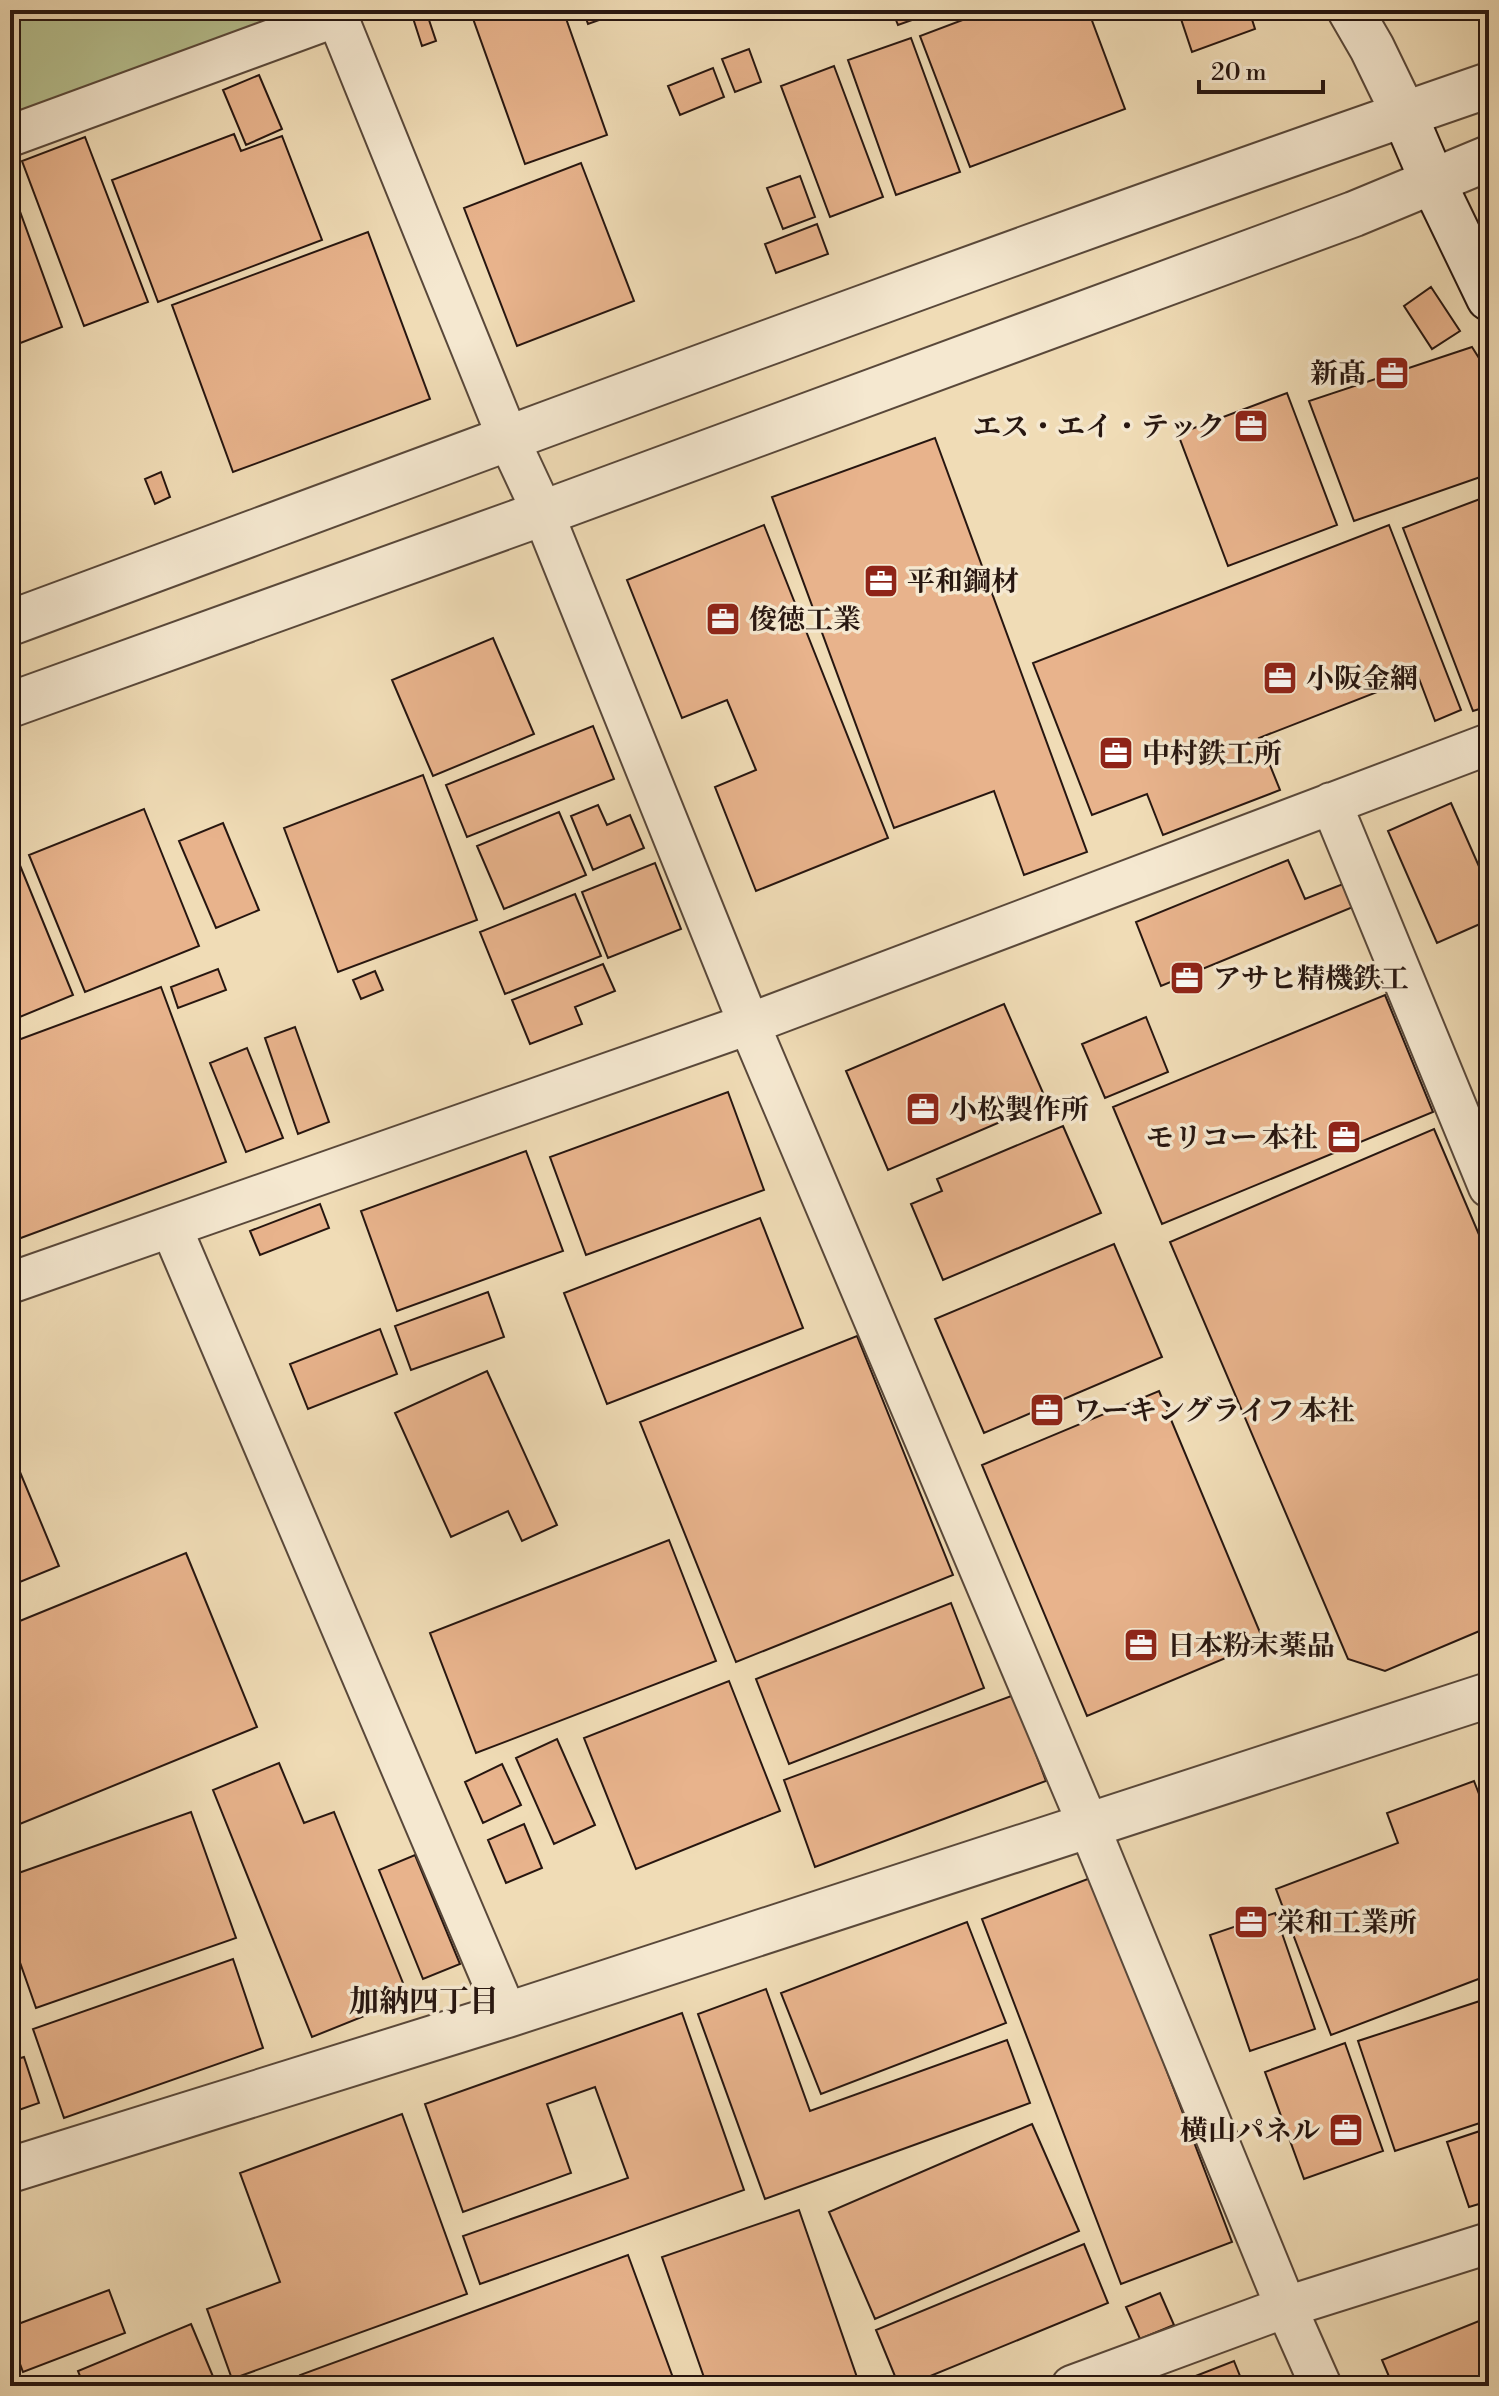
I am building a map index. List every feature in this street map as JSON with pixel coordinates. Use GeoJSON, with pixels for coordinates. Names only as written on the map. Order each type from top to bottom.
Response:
{"type":"FeatureCollection","features":[{"type":"Feature","properties":{"kind":"street"},"geometry":{"type":"LineString","coordinates":[[1350,10],[1404,114],[1489,298]]}},
{"type":"Feature","properties":{"kind":"street"},"geometry":{"type":"LineString","coordinates":[[10,136],[344,13],[508,438],[543,513],[749,1024],[1088,1824],[1321,2386]]}},
{"type":"Feature","properties":{"kind":"street"},"geometry":{"type":"LineString","coordinates":[[10,623],[508,438],[1489,85]]}},
{"type":"Feature","properties":{"kind":"street"},"geometry":{"type":"LineString","coordinates":[[10,705],[543,513],[1354,214],[1489,158]]}},
{"type":"Feature","properties":{"kind":"street"},"geometry":{"type":"LineString","coordinates":[[10,1283],[749,1024],[1489,744]]}},
{"type":"Feature","properties":{"kind":"street"},"geometry":{"type":"LineString","coordinates":[[1331,803],[1489,1187]]}},
{"type":"Feature","properties":{"kind":"street"},"geometry":{"type":"LineString","coordinates":[[171,1227],[507,2015]]}},
{"type":"Feature","properties":{"kind":"street"},"geometry":{"type":"LineString","coordinates":[[10,2170],[507,2015],[1489,1695]]}},
{"type":"Feature","properties":{"kind":"street"},"geometry":{"type":"LineString","coordinates":[[1072,2386],[1286,2307],[1489,2243]]}},
{"type":"Feature","properties":{"kind":"green space"},"geometry":{"type":"Polygon","coordinates":[[[10,10],[302,10],[10,118],[10,10]]]}},
{"type":"Feature","properties":{"kind":"building"},"geometry":{"type":"Polygon","coordinates":[[[479,10],[563,10],[607,135],[525,164],[471,13],[479,10]]]}},
{"type":"Feature","properties":{"kind":"building"},"geometry":{"type":"Polygon","coordinates":[[[583,10],[627,10],[588,24],[583,10]]]}},
{"type":"Feature","properties":{"kind":"building"},"geometry":{"type":"Polygon","coordinates":[[[892,10],[940,10],[898,25],[892,10]]]}},
{"type":"Feature","properties":{"kind":"building"},"geometry":{"type":"Polygon","coordinates":[[[989,10],[1088,10],[1125,109],[970,167],[920,36],[989,10]]]}},
{"type":"Feature","properties":{"kind":"building"},"geometry":{"type":"Polygon","coordinates":[[[1178,10],[1249,10],[1255,29],[1192,52],[1178,10]]]}},
{"type":"Feature","properties":{"kind":"building"},"geometry":{"type":"Polygon","coordinates":[[[426,11],[436,41],[422,46],[412,15],[426,11]]]}},
{"type":"Feature","properties":{"kind":"building"},"geometry":{"type":"Polygon","coordinates":[[[911,38],[960,172],[896,195],[848,60],[911,38]]]}},
{"type":"Feature","properties":{"kind":"building"},"geometry":{"type":"Polygon","coordinates":[[[749,49],[761,82],[735,92],[722,59],[749,49]]]}},
{"type":"Feature","properties":{"kind":"building"},"geometry":{"type":"Polygon","coordinates":[[[834,66],[883,197],[830,217],[781,86],[834,66]]]}},
{"type":"Feature","properties":{"kind":"building"},"geometry":{"type":"Polygon","coordinates":[[[713,68],[724,97],[680,115],[668,86],[713,68]]]}},
{"type":"Feature","properties":{"kind":"building"},"geometry":{"type":"Polygon","coordinates":[[[259,75],[282,129],[246,145],[223,90],[259,75]]]}},
{"type":"Feature","properties":{"kind":"building"},"geometry":{"type":"Polygon","coordinates":[[[234,134],[241,151],[282,136],[322,240],[158,302],[112,180],[234,134]]]}},
{"type":"Feature","properties":{"kind":"building"},"geometry":{"type":"Polygon","coordinates":[[[85,137],[148,302],[84,326],[22,161],[85,137]]]}},
{"type":"Feature","properties":{"kind":"building"},"geometry":{"type":"Polygon","coordinates":[[[581,163],[634,301],[517,346],[464,208],[581,163]]]}},
{"type":"Feature","properties":{"kind":"building"},"geometry":{"type":"Polygon","coordinates":[[[800,176],[815,217],[783,229],[767,188],[800,176]]]}},
{"type":"Feature","properties":{"kind":"building"},"geometry":{"type":"Polygon","coordinates":[[[14,195],[62,327],[10,347],[10,196],[14,195]]]}},
{"type":"Feature","properties":{"kind":"building"},"geometry":{"type":"Polygon","coordinates":[[[817,224],[828,254],[776,273],[765,244],[817,224]]]}},
{"type":"Feature","properties":{"kind":"building"},"geometry":{"type":"Polygon","coordinates":[[[368,232],[430,399],[233,472],[172,305],[368,232]]]}},
{"type":"Feature","properties":{"kind":"building"},"geometry":{"type":"Polygon","coordinates":[[[1431,287],[1460,331],[1432,349],[1404,306],[1431,287]]]}},
{"type":"Feature","properties":{"kind":"building"},"geometry":{"type":"Polygon","coordinates":[[[1472,347],[1489,374],[1489,474],[1354,521],[1309,401],[1472,347]]]}},
{"type":"Feature","properties":{"kind":"building"},"geometry":{"type":"Polygon","coordinates":[[[1287,393],[1337,525],[1228,566],[1178,434],[1287,393]]]}},
{"type":"Feature","properties":{"kind":"building"},"geometry":{"type":"Polygon","coordinates":[[[935,438],[1087,852],[1024,875],[994,791],[894,828],[772,497],[935,438]]]}},
{"type":"Feature","properties":{"kind":"building"},"geometry":{"type":"Polygon","coordinates":[[[161,472],[170,497],[155,504],[145,479],[161,472]]]}},
{"type":"Feature","properties":{"kind":"building"},"geometry":{"type":"Polygon","coordinates":[[[1488,496],[1489,706],[1473,711],[1403,528],[1488,496]]]}},
{"type":"Feature","properties":{"kind":"building"},"geometry":{"type":"Polygon","coordinates":[[[764,525],[888,838],[756,891],[715,787],[756,770],[727,700],[682,718],[627,580],[764,525]]]}},
{"type":"Feature","properties":{"kind":"building"},"geometry":{"type":"Polygon","coordinates":[[[1389,525],[1461,710],[1435,721],[1418,676],[1259,738],[1280,790],[1163,835],[1147,794],[1092,815],[1033,663],[1389,525]]]}},
{"type":"Feature","properties":{"kind":"building"},"geometry":{"type":"Polygon","coordinates":[[[493,638],[534,734],[433,776],[392,680],[493,638]]]}},
{"type":"Feature","properties":{"kind":"building"},"geometry":{"type":"Polygon","coordinates":[[[593,726],[614,779],[467,837],[446,785],[593,726]]]}},
{"type":"Feature","properties":{"kind":"building"},"geometry":{"type":"Polygon","coordinates":[[[423,775],[477,920],[338,972],[284,828],[423,775]]]}},
{"type":"Feature","properties":{"kind":"building"},"geometry":{"type":"Polygon","coordinates":[[[1451,803],[1489,889],[1489,920],[1437,943],[1388,831],[1451,803]]]}},
{"type":"Feature","properties":{"kind":"building"},"geometry":{"type":"Polygon","coordinates":[[[598,805],[607,825],[630,815],[644,848],[593,870],[571,816],[598,805]]]}},
{"type":"Feature","properties":{"kind":"building"},"geometry":{"type":"Polygon","coordinates":[[[144,809],[199,946],[85,992],[29,855],[144,809]]]}},
{"type":"Feature","properties":{"kind":"building"},"geometry":{"type":"Polygon","coordinates":[[[559,812],[586,875],[504,909],[477,846],[559,812]]]}},
{"type":"Feature","properties":{"kind":"building"},"geometry":{"type":"Polygon","coordinates":[[[223,823],[259,910],[216,928],[179,841],[223,823]]]}},
{"type":"Feature","properties":{"kind":"building"},"geometry":{"type":"Polygon","coordinates":[[[10,841],[73,995],[10,1021],[10,841]]]}},
{"type":"Feature","properties":{"kind":"building"},"geometry":{"type":"Polygon","coordinates":[[[1288,860],[1305,899],[1343,884],[1353,907],[1161,986],[1136,922],[1288,860]]]}},
{"type":"Feature","properties":{"kind":"building"},"geometry":{"type":"Polygon","coordinates":[[[655,863],[681,929],[608,958],[582,892],[655,863]]]}},
{"type":"Feature","properties":{"kind":"building"},"geometry":{"type":"Polygon","coordinates":[[[575,894],[601,956],[505,994],[480,932],[575,894]]]}},
{"type":"Feature","properties":{"kind":"building"},"geometry":{"type":"Polygon","coordinates":[[[603,964],[615,991],[575,1007],[582,1024],[530,1044],[512,1000],[603,964]]]}},
{"type":"Feature","properties":{"kind":"building"},"geometry":{"type":"Polygon","coordinates":[[[218,969],[226,990],[178,1008],[171,987],[218,969]]]}},
{"type":"Feature","properties":{"kind":"building"},"geometry":{"type":"Polygon","coordinates":[[[375,971],[383,990],[361,999],[353,980],[375,971]]]}},
{"type":"Feature","properties":{"kind":"building"},"geometry":{"type":"Polygon","coordinates":[[[161,987],[226,1162],[10,1242],[10,1043],[161,987]]]}},
{"type":"Feature","properties":{"kind":"building"},"geometry":{"type":"Polygon","coordinates":[[[1385,995],[1433,1112],[1162,1224],[1113,1107],[1385,995]]]}},
{"type":"Feature","properties":{"kind":"building"},"geometry":{"type":"Polygon","coordinates":[[[1004,1004],[1047,1102],[888,1170],[846,1071],[1004,1004]]]}},
{"type":"Feature","properties":{"kind":"building"},"geometry":{"type":"Polygon","coordinates":[[[1146,1017],[1168,1072],[1105,1098],[1082,1044],[1146,1017]]]}},
{"type":"Feature","properties":{"kind":"building"},"geometry":{"type":"Polygon","coordinates":[[[295,1027],[329,1122],[298,1134],[265,1038],[295,1027]]]}},
{"type":"Feature","properties":{"kind":"building"},"geometry":{"type":"Polygon","coordinates":[[[247,1048],[283,1138],[246,1152],[210,1063],[247,1048]]]}},
{"type":"Feature","properties":{"kind":"building"},"geometry":{"type":"Polygon","coordinates":[[[728,1092],[764,1190],[586,1255],[550,1157],[728,1092]]]}},
{"type":"Feature","properties":{"kind":"building"},"geometry":{"type":"Polygon","coordinates":[[[1063,1126],[1101,1213],[943,1280],[911,1204],[942,1191],[937,1179],[1063,1126]]]}},
{"type":"Feature","properties":{"kind":"building"},"geometry":{"type":"Polygon","coordinates":[[[1434,1129],[1489,1258],[1489,1627],[1385,1671],[1348,1659],[1170,1242],[1434,1129]]]}},
{"type":"Feature","properties":{"kind":"building"},"geometry":{"type":"Polygon","coordinates":[[[526,1151],[563,1251],[397,1311],[361,1211],[526,1151]]]}},
{"type":"Feature","properties":{"kind":"building"},"geometry":{"type":"Polygon","coordinates":[[[320,1204],[329,1228],[260,1255],[250,1231],[320,1204]]]}},
{"type":"Feature","properties":{"kind":"building"},"geometry":{"type":"Polygon","coordinates":[[[760,1218],[803,1328],[607,1404],[564,1293],[760,1218]]]}},
{"type":"Feature","properties":{"kind":"building"},"geometry":{"type":"Polygon","coordinates":[[[1114,1244],[1162,1357],[984,1433],[935,1319],[1114,1244]]]}},
{"type":"Feature","properties":{"kind":"building"},"geometry":{"type":"Polygon","coordinates":[[[488,1292],[504,1337],[411,1370],[395,1326],[488,1292]]]}},
{"type":"Feature","properties":{"kind":"building"},"geometry":{"type":"Polygon","coordinates":[[[380,1329],[397,1374],[308,1409],[290,1364],[380,1329]]]}},
{"type":"Feature","properties":{"kind":"building"},"geometry":{"type":"Polygon","coordinates":[[[857,1336],[953,1575],[736,1662],[640,1422],[857,1336]]]}},
{"type":"Feature","properties":{"kind":"building"},"geometry":{"type":"Polygon","coordinates":[[[487,1371],[557,1525],[522,1541],[508,1511],[451,1537],[395,1413],[487,1371]]]}},
{"type":"Feature","properties":{"kind":"building"},"geometry":{"type":"Polygon","coordinates":[[[1159,1391],[1264,1642],[1087,1716],[982,1465],[1159,1391]]]}},
{"type":"Feature","properties":{"kind":"building"},"geometry":{"type":"Polygon","coordinates":[[[10,1448],[59,1566],[10,1586],[10,1448]]]}},
{"type":"Feature","properties":{"kind":"building"},"geometry":{"type":"Polygon","coordinates":[[[669,1540],[716,1661],[476,1753],[430,1633],[669,1540]]]}},
{"type":"Feature","properties":{"kind":"building"},"geometry":{"type":"Polygon","coordinates":[[[186,1553],[257,1727],[10,1828],[10,1625],[186,1553]]]}},
{"type":"Feature","properties":{"kind":"building"},"geometry":{"type":"Polygon","coordinates":[[[951,1603],[984,1688],[789,1764],[756,1679],[951,1603]]]}},
{"type":"Feature","properties":{"kind":"building"},"geometry":{"type":"Polygon","coordinates":[[[729,1681],[780,1811],[636,1869],[584,1738],[729,1681]]]}},
{"type":"Feature","properties":{"kind":"building"},"geometry":{"type":"Polygon","coordinates":[[[1014,1695],[1046,1781],[815,1867],[784,1780],[1014,1695]]]}},
{"type":"Feature","properties":{"kind":"building"},"geometry":{"type":"Polygon","coordinates":[[[557,1739],[595,1825],[554,1844],[516,1758],[557,1739]]]}},
{"type":"Feature","properties":{"kind":"building"},"geometry":{"type":"Polygon","coordinates":[[[279,1763],[304,1823],[334,1812],[409,1998],[312,2037],[213,1790],[279,1763]]]}},
{"type":"Feature","properties":{"kind":"building"},"geometry":{"type":"Polygon","coordinates":[[[502,1764],[521,1805],[483,1823],[465,1782],[502,1764]]]}},
{"type":"Feature","properties":{"kind":"building"},"geometry":{"type":"Polygon","coordinates":[[[1474,1781],[1489,1820],[1489,1975],[1331,2035],[1276,1889],[1398,1843],[1387,1813],[1474,1781]]]}},
{"type":"Feature","properties":{"kind":"building"},"geometry":{"type":"Polygon","coordinates":[[[191,1812],[236,1938],[36,2008],[10,1934],[10,1876],[191,1812]]]}},
{"type":"Feature","properties":{"kind":"building"},"geometry":{"type":"Polygon","coordinates":[[[524,1824],[542,1868],[506,1883],[488,1840],[524,1824]]]}},
{"type":"Feature","properties":{"kind":"building"},"geometry":{"type":"Polygon","coordinates":[[[415,1855],[460,1964],[423,1979],[379,1870],[415,1855]]]}},
{"type":"Feature","properties":{"kind":"building"},"geometry":{"type":"Polygon","coordinates":[[[1093,1877],[1232,2242],[1121,2284],[982,1919],[1093,1877]]]}},
{"type":"Feature","properties":{"kind":"building"},"geometry":{"type":"Polygon","coordinates":[[[1275,1913],[1315,2029],[1250,2051],[1210,1935],[1275,1913]]]}},
{"type":"Feature","properties":{"kind":"building"},"geometry":{"type":"Polygon","coordinates":[[[967,1922],[1006,2023],[821,2094],[781,1993],[967,1922]]]}},
{"type":"Feature","properties":{"kind":"building"},"geometry":{"type":"Polygon","coordinates":[[[233,1959],[263,2048],[64,2118],[33,2029],[233,1959]]]}},
{"type":"Feature","properties":{"kind":"building"},"geometry":{"type":"Polygon","coordinates":[[[766,1989],[810,2111],[1007,2040],[1030,2103],[765,2199],[698,2014],[766,1989]]]}},
{"type":"Feature","properties":{"kind":"building"},"geometry":{"type":"Polygon","coordinates":[[[1489,1998],[1489,2120],[1395,2151],[1358,2041],[1489,1998]]]}},
{"type":"Feature","properties":{"kind":"building"},"geometry":{"type":"Polygon","coordinates":[[[682,2013],[744,2190],[480,2284],[463,2236],[628,2178],[595,2087],[547,2104],[571,2173],[463,2212],[425,2104],[682,2013]]]}},
{"type":"Feature","properties":{"kind":"building"},"geometry":{"type":"Polygon","coordinates":[[[1345,2043],[1383,2151],[1304,2179],[1265,2072],[1345,2043]]]}},
{"type":"Feature","properties":{"kind":"building"},"geometry":{"type":"Polygon","coordinates":[[[24,2057],[39,2103],[10,2113],[10,2061],[24,2057]]]}},
{"type":"Feature","properties":{"kind":"building"},"geometry":{"type":"Polygon","coordinates":[[[402,2114],[467,2294],[232,2379],[207,2309],[280,2282],[240,2173],[402,2114]]]}},
{"type":"Feature","properties":{"kind":"building"},"geometry":{"type":"Polygon","coordinates":[[[1032,2124],[1079,2231],[875,2319],[829,2212],[1032,2124]]]}},
{"type":"Feature","properties":{"kind":"building"},"geometry":{"type":"Polygon","coordinates":[[[1489,2128],[1489,2201],[1469,2207],[1447,2142],[1489,2128]]]}},
{"type":"Feature","properties":{"kind":"building"},"geometry":{"type":"Polygon","coordinates":[[[799,2210],[860,2386],[707,2386],[662,2257],[799,2210]]]}},
{"type":"Feature","properties":{"kind":"building"},"geometry":{"type":"Polygon","coordinates":[[[1084,2244],[1108,2303],[906,2386],[899,2386],[876,2330],[1084,2244]]]}},
{"type":"Feature","properties":{"kind":"building"},"geometry":{"type":"Polygon","coordinates":[[[628,2255],[676,2386],[303,2386],[300,2375],[628,2255]]]}},
{"type":"Feature","properties":{"kind":"building"},"geometry":{"type":"Polygon","coordinates":[[[109,2290],[125,2333],[23,2372],[10,2337],[10,2327],[109,2290]]]}},
{"type":"Feature","properties":{"kind":"building"},"geometry":{"type":"Polygon","coordinates":[[[1160,2293],[1174,2325],[1140,2339],[1126,2307],[1160,2293]]]}},
{"type":"Feature","properties":{"kind":"building"},"geometry":{"type":"Polygon","coordinates":[[[1489,2317],[1489,2386],[1393,2386],[1382,2360],[1489,2317]]]}},
{"type":"Feature","properties":{"kind":"building"},"geometry":{"type":"Polygon","coordinates":[[[191,2324],[217,2386],[84,2386],[78,2371],[191,2324]]]}},
{"type":"Feature","properties":{"kind":"building"},"geometry":{"type":"Polygon","coordinates":[[[1234,2361],[1244,2386],[1170,2386],[1234,2361]]]}},
{"type":"Feature","properties":{"kind":"place","name":"新髙"},"geometry":{"type":"Point","coordinates":[1392,373]}},
{"type":"Feature","properties":{"kind":"place","name":"エス・エイ・テック"},"geometry":{"type":"Point","coordinates":[1251,426]}},
{"type":"Feature","properties":{"kind":"place","name":"平和鋼材"},"geometry":{"type":"Point","coordinates":[881,581]}},
{"type":"Feature","properties":{"kind":"place","name":"俊徳工業"},"geometry":{"type":"Point","coordinates":[723,619]}},
{"type":"Feature","properties":{"kind":"place","name":"小阪金網"},"geometry":{"type":"Point","coordinates":[1280,678]}},
{"type":"Feature","properties":{"kind":"place","name":"中村鉄工所"},"geometry":{"type":"Point","coordinates":[1116,753]}},
{"type":"Feature","properties":{"kind":"place","name":"アサヒ精機鉄工"},"geometry":{"type":"Point","coordinates":[1187,978]}},
{"type":"Feature","properties":{"kind":"place","name":"小松製作所"},"geometry":{"type":"Point","coordinates":[923,1109]}},
{"type":"Feature","properties":{"kind":"place","name":"モリコー 本社"},"geometry":{"type":"Point","coordinates":[1344,1137]}},
{"type":"Feature","properties":{"kind":"place","name":"ワーキングライフ 本社"},"geometry":{"type":"Point","coordinates":[1047,1410]}},
{"type":"Feature","properties":{"kind":"place","name":"日本粉末薬品"},"geometry":{"type":"Point","coordinates":[1141,1645]}},
{"type":"Feature","properties":{"kind":"place","name":"栄和工業所"},"geometry":{"type":"Point","coordinates":[1251,1922]}},
{"type":"Feature","properties":{"kind":"place","name":"横山パネル"},"geometry":{"type":"Point","coordinates":[1346,2130]}},
{"type":"Feature","properties":{"kind":"district","name":"加納四丁目"},"geometry":{"type":"Point","coordinates":[424,2001]}}]}
